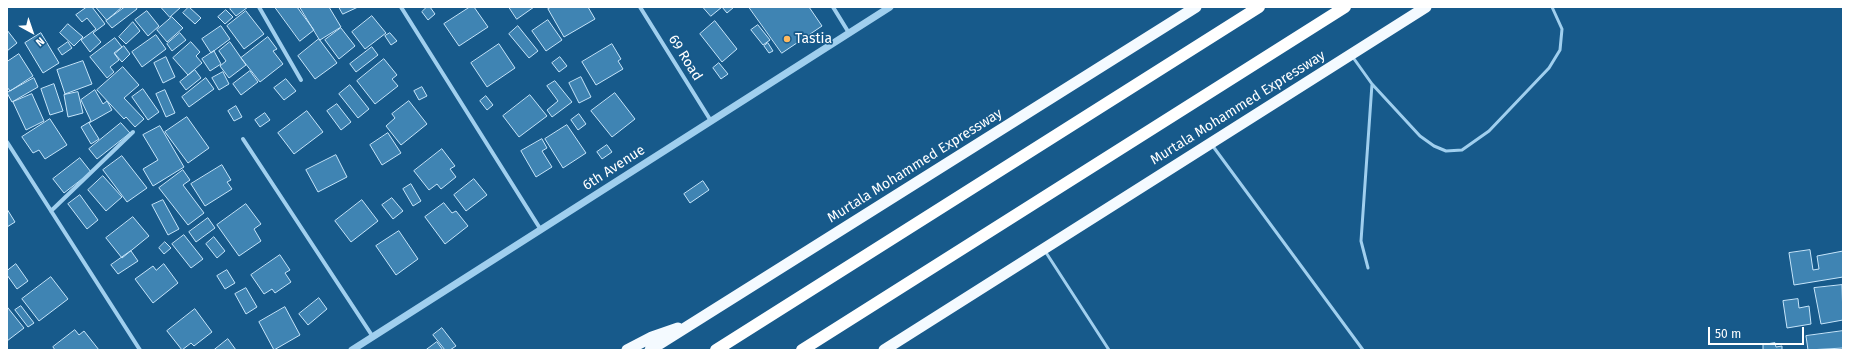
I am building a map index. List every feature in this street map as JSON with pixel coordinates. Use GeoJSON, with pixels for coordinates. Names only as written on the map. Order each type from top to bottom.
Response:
{"type":"FeatureCollection","features":[{"type":"Feature","properties":{"kind":"highway","name":"Murtala Mohammed Expressway"},"geometry":{"type":"LineString","coordinates":[[650,350],[1196,7]]}},
{"type":"Feature","properties":{"kind":"highway"},"geometry":{"type":"LineString","coordinates":[[716,350],[1259,7]]}},
{"type":"Feature","properties":{"kind":"highway","name":"Murtala Mohammed Expressway"},"geometry":{"type":"LineString","coordinates":[[802,350],[1346,7]]}},
{"type":"Feature","properties":{"kind":"highway","name":"Murtala Mohammed Expressway"},"geometry":{"type":"LineString","coordinates":[[884,350],[1426,7]]}},
{"type":"Feature","properties":{"kind":"highway"},"geometry":{"type":"LineString","coordinates":[[628,350],[652,337],[697,321]]}},
{"type":"Feature","properties":{"kind":"street"},"geometry":{"type":"LineString","coordinates":[[259,7],[301,80]]}},
{"type":"Feature","properties":{"kind":"street"},"geometry":{"type":"LineString","coordinates":[[400,7],[542,230]]}},
{"type":"Feature","properties":{"kind":"street","name":"69 Road"},"geometry":{"type":"LineString","coordinates":[[640,7],[711,121]]}},
{"type":"Feature","properties":{"kind":"street"},"geometry":{"type":"LineString","coordinates":[[833,7],[849,33]]}},
{"type":"Feature","properties":{"kind":"street","name":"6th Avenue"},"geometry":{"type":"LineString","coordinates":[[352,350],[890,7]]}},
{"type":"Feature","properties":{"kind":"street"},"geometry":{"type":"LineString","coordinates":[[51,211],[133,132]]}},
{"type":"Feature","properties":{"kind":"street"},"geometry":{"type":"LineString","coordinates":[[243,139],[373,337]]}},
{"type":"Feature","properties":{"kind":"street"},"geometry":{"type":"LineString","coordinates":[[7,142],[140,350]]}},
{"type":"Feature","properties":{"kind":"lane"},"geometry":{"type":"LineString","coordinates":[[1350,55],[1372,84],[1420,136],[1446,152],[1462,150],[1489,131],[1549,68],[1560,50],[1562,29],[1552,7]]}},
{"type":"Feature","properties":{"kind":"lane"},"geometry":{"type":"LineString","coordinates":[[1368,268],[1361,241],[1372,84]]}},
{"type":"Feature","properties":{"kind":"lane"},"geometry":{"type":"LineString","coordinates":[[1210,143],[1363,350]]}},
{"type":"Feature","properties":{"kind":"lane"},"geometry":{"type":"LineString","coordinates":[[1044,249],[1109,350]]}},
{"type":"Feature","properties":{"kind":"building"},"geometry":{"type":"Polygon","coordinates":[[[87,7],[92,7],[105,24],[93,33],[101,42],[90,52],[81,40],[96,29],[87,18],[82,22],[76,15],[87,7]]]}},
{"type":"Feature","properties":{"kind":"building"},"geometry":{"type":"Polygon","coordinates":[[[96,7],[122,7],[107,20],[96,7]]]}},
{"type":"Feature","properties":{"kind":"building"},"geometry":{"type":"Polygon","coordinates":[[[125,7],[136,7],[137,9],[112,28],[106,21],[125,7]]]}},
{"type":"Feature","properties":{"kind":"building"},"geometry":{"type":"Polygon","coordinates":[[[161,7],[181,7],[170,17],[161,7]]]}},
{"type":"Feature","properties":{"kind":"building"},"geometry":{"type":"Polygon","coordinates":[[[189,7],[201,18],[195,24],[183,13],[189,7]]]}},
{"type":"Feature","properties":{"kind":"building"},"geometry":{"type":"Polygon","coordinates":[[[232,7],[248,7],[236,16],[230,9],[232,7]]]}},
{"type":"Feature","properties":{"kind":"building"},"geometry":{"type":"Polygon","coordinates":[[[275,7],[297,7],[314,30],[300,41],[275,7]]]}},
{"type":"Feature","properties":{"kind":"building"},"geometry":{"type":"Polygon","coordinates":[[[300,7],[329,7],[341,27],[320,40],[300,7]]]}},
{"type":"Feature","properties":{"kind":"building"},"geometry":{"type":"Polygon","coordinates":[[[339,7],[358,7],[343,14],[339,7]]]}},
{"type":"Feature","properties":{"kind":"building"},"geometry":{"type":"Polygon","coordinates":[[[427,7],[430,7],[435,14],[428,20],[422,12],[427,7]]]}},
{"type":"Feature","properties":{"kind":"building"},"geometry":{"type":"Polygon","coordinates":[[[470,7],[474,7],[488,27],[459,46],[444,24],[470,7]]]}},
{"type":"Feature","properties":{"kind":"building"},"geometry":{"type":"Polygon","coordinates":[[[509,7],[534,7],[517,19],[509,7]]]}},
{"type":"Feature","properties":{"kind":"building"},"geometry":{"type":"Polygon","coordinates":[[[552,7],[588,7],[595,19],[564,37],[548,9],[552,7]]]}},
{"type":"Feature","properties":{"kind":"building"},"geometry":{"type":"Polygon","coordinates":[[[703,7],[722,7],[711,16],[703,7]]]}},
{"type":"Feature","properties":{"kind":"building"},"geometry":{"type":"Polygon","coordinates":[[[722,7],[734,7],[727,13],[722,7]]]}},
{"type":"Feature","properties":{"kind":"building","name":"Tastia"},"geometry":{"type":"Polygon","coordinates":[[[749,7],[809,7],[822,26],[782,53],[749,7]]]}},
{"type":"Feature","properties":{"kind":"building"},"geometry":{"type":"Polygon","coordinates":[[[226,10],[233,17],[225,24],[218,17],[226,10]]]}},
{"type":"Feature","properties":{"kind":"building"},"geometry":{"type":"Polygon","coordinates":[[[147,11],[159,26],[148,36],[135,20],[147,11]]]}},
{"type":"Feature","properties":{"kind":"building"},"geometry":{"type":"Polygon","coordinates":[[[246,11],[264,34],[244,49],[227,26],[246,11]]]}},
{"type":"Feature","properties":{"kind":"building"},"geometry":{"type":"Polygon","coordinates":[[[372,16],[386,33],[365,49],[352,32],[372,16]]]}},
{"type":"Feature","properties":{"kind":"building"},"geometry":{"type":"Polygon","coordinates":[[[172,17],[183,28],[167,42],[157,30],[172,17]]]}},
{"type":"Feature","properties":{"kind":"building"},"geometry":{"type":"Polygon","coordinates":[[[548,20],[562,40],[546,51],[532,31],[548,20]]]}},
{"type":"Feature","properties":{"kind":"building"},"geometry":{"type":"Polygon","coordinates":[[[715,21],[737,49],[722,62],[700,34],[715,21]]]}},
{"type":"Feature","properties":{"kind":"building"},"geometry":{"type":"Polygon","coordinates":[[[133,22],[140,31],[126,44],[119,37],[133,22]]]}},
{"type":"Feature","properties":{"kind":"building"},"geometry":{"type":"Polygon","coordinates":[[[68,24],[83,37],[74,46],[60,33],[68,24]]]}},
{"type":"Feature","properties":{"kind":"building"},"geometry":{"type":"Polygon","coordinates":[[[758,25],[770,40],[763,45],[751,30],[758,25]]]}},
{"type":"Feature","properties":{"kind":"building"},"geometry":{"type":"Polygon","coordinates":[[[221,26],[230,39],[211,53],[202,39],[221,26]]]}},
{"type":"Feature","properties":{"kind":"building"},"geometry":{"type":"Polygon","coordinates":[[[518,26],[538,51],[529,58],[509,34],[518,26]]]}},
{"type":"Feature","properties":{"kind":"building"},"geometry":{"type":"Polygon","coordinates":[[[341,28],[355,46],[339,59],[325,40],[341,28]]]}},
{"type":"Feature","properties":{"kind":"building"},"geometry":{"type":"Polygon","coordinates":[[[7,30],[17,43],[7,51],[7,30]]]}},
{"type":"Feature","properties":{"kind":"building"},"geometry":{"type":"Polygon","coordinates":[[[41,33],[59,63],[43,73],[25,43],[41,33]]]}},
{"type":"Feature","properties":{"kind":"building"},"geometry":{"type":"Polygon","coordinates":[[[180,33],[186,40],[172,51],[167,44],[180,33]]]}},
{"type":"Feature","properties":{"kind":"building"},"geometry":{"type":"Polygon","coordinates":[[[390,33],[397,41],[391,45],[385,36],[390,33]]]}},
{"type":"Feature","properties":{"kind":"building"},"geometry":{"type":"Polygon","coordinates":[[[156,35],[166,49],[142,67],[132,52],[156,35]]]}},
{"type":"Feature","properties":{"kind":"building"},"geometry":{"type":"Polygon","coordinates":[[[268,37],[277,49],[273,51],[283,64],[260,82],[241,58],[268,37]]]}},
{"type":"Feature","properties":{"kind":"building"},"geometry":{"type":"Polygon","coordinates":[[[115,38],[122,47],[114,53],[119,60],[110,67],[114,72],[107,78],[90,57],[115,38]]]}},
{"type":"Feature","properties":{"kind":"building"},"geometry":{"type":"Polygon","coordinates":[[[319,39],[337,63],[315,79],[298,56],[319,39]]]}},
{"type":"Feature","properties":{"kind":"building"},"geometry":{"type":"Polygon","coordinates":[[[68,42],[72,48],[62,55],[58,49],[68,42]]]}},
{"type":"Feature","properties":{"kind":"building"},"geometry":{"type":"Polygon","coordinates":[[[191,42],[200,52],[196,56],[202,63],[188,75],[173,58],[191,42]]]}},
{"type":"Feature","properties":{"kind":"building"},"geometry":{"type":"Polygon","coordinates":[[[230,42],[246,65],[229,78],[220,66],[226,61],[219,51],[230,42]]]}},
{"type":"Feature","properties":{"kind":"building"},"geometry":{"type":"Polygon","coordinates":[[[768,43],[773,51],[769,53],[764,46],[768,43]]]}},
{"type":"Feature","properties":{"kind":"building"},"geometry":{"type":"Polygon","coordinates":[[[499,44],[515,68],[487,87],[471,63],[499,44]]]}},
{"type":"Feature","properties":{"kind":"building"},"geometry":{"type":"Polygon","coordinates":[[[612,44],[621,59],[618,61],[623,69],[596,85],[582,62],[612,44]]]}},
{"type":"Feature","properties":{"kind":"building"},"geometry":{"type":"Polygon","coordinates":[[[124,46],[130,54],[122,62],[115,54],[124,46]]]}},
{"type":"Feature","properties":{"kind":"building"},"geometry":{"type":"Polygon","coordinates":[[[372,47],[378,55],[356,72],[350,64],[372,47]]]}},
{"type":"Feature","properties":{"kind":"building"},"geometry":{"type":"Polygon","coordinates":[[[214,51],[221,64],[210,71],[202,59],[214,51]]]}},
{"type":"Feature","properties":{"kind":"building"},"geometry":{"type":"Polygon","coordinates":[[[19,54],[33,76],[10,91],[7,87],[7,62],[19,54]]]}},
{"type":"Feature","properties":{"kind":"building"},"geometry":{"type":"Polygon","coordinates":[[[166,57],[175,77],[163,83],[154,63],[166,57]]]}},
{"type":"Feature","properties":{"kind":"building"},"geometry":{"type":"Polygon","coordinates":[[[560,57],[567,66],[559,72],[552,63],[560,57]]]}},
{"type":"Feature","properties":{"kind":"building"},"geometry":{"type":"Polygon","coordinates":[[[384,59],[397,75],[392,79],[398,86],[375,104],[357,81],[384,59]]]}},
{"type":"Feature","properties":{"kind":"building"},"geometry":{"type":"Polygon","coordinates":[[[83,61],[92,84],[65,94],[57,70],[83,61]]]}},
{"type":"Feature","properties":{"kind":"building"},"geometry":{"type":"Polygon","coordinates":[[[719,63],[728,74],[721,79],[713,68],[719,63]]]}},
{"type":"Feature","properties":{"kind":"building"},"geometry":{"type":"Polygon","coordinates":[[[123,67],[139,85],[124,98],[144,119],[135,127],[126,117],[124,119],[97,90],[123,67]]]}},
{"type":"Feature","properties":{"kind":"building"},"geometry":{"type":"Polygon","coordinates":[[[195,70],[201,78],[186,90],[180,82],[195,70]]]}},
{"type":"Feature","properties":{"kind":"building"},"geometry":{"type":"Polygon","coordinates":[[[250,71],[258,82],[241,95],[233,84],[250,71]]]}},
{"type":"Feature","properties":{"kind":"building"},"geometry":{"type":"Polygon","coordinates":[[[223,72],[229,84],[219,90],[212,78],[223,72]]]}},
{"type":"Feature","properties":{"kind":"building"},"geometry":{"type":"Polygon","coordinates":[[[581,77],[591,97],[579,103],[569,83],[581,77]]]}},
{"type":"Feature","properties":{"kind":"building"},"geometry":{"type":"Polygon","coordinates":[[[34,78],[38,87],[12,102],[7,93],[34,78]]]}},
{"type":"Feature","properties":{"kind":"building"},"geometry":{"type":"Polygon","coordinates":[[[206,78],[214,89],[189,107],[182,97],[206,78]]]}},
{"type":"Feature","properties":{"kind":"building"},"geometry":{"type":"Polygon","coordinates":[[[286,79],[296,91],[284,100],[274,88],[286,79]]]}},
{"type":"Feature","properties":{"kind":"building"},"geometry":{"type":"Polygon","coordinates":[[[555,81],[572,102],[552,117],[547,110],[558,101],[547,86],[555,81]]]}},
{"type":"Feature","properties":{"kind":"building"},"geometry":{"type":"Polygon","coordinates":[[[54,84],[63,111],[50,115],[41,89],[54,84]]]}},
{"type":"Feature","properties":{"kind":"building"},"geometry":{"type":"Polygon","coordinates":[[[350,85],[369,109],[358,118],[339,94],[350,85]]]}},
{"type":"Feature","properties":{"kind":"building"},"geometry":{"type":"Polygon","coordinates":[[[422,87],[427,96],[419,100],[414,91],[422,87]]]}},
{"type":"Feature","properties":{"kind":"building"},"geometry":{"type":"Polygon","coordinates":[[[143,89],[159,112],[148,120],[132,97],[143,89]]]}},
{"type":"Feature","properties":{"kind":"building"},"geometry":{"type":"Polygon","coordinates":[[[95,90],[103,104],[107,101],[112,110],[89,123],[99,139],[91,144],[81,127],[91,121],[81,100],[95,90]]]}},
{"type":"Feature","properties":{"kind":"building"},"geometry":{"type":"Polygon","coordinates":[[[165,90],[175,113],[166,117],[156,94],[165,90]]]}},
{"type":"Feature","properties":{"kind":"building"},"geometry":{"type":"Polygon","coordinates":[[[78,92],[83,113],[68,117],[64,95],[78,92]]]}},
{"type":"Feature","properties":{"kind":"building"},"geometry":{"type":"Polygon","coordinates":[[[615,93],[635,119],[612,137],[591,111],[615,93]]]}},
{"type":"Feature","properties":{"kind":"building"},"geometry":{"type":"Polygon","coordinates":[[[32,94],[44,121],[26,130],[13,102],[32,94]]]}},
{"type":"Feature","properties":{"kind":"building"},"geometry":{"type":"Polygon","coordinates":[[[530,95],[547,116],[519,137],[503,116],[530,95]]]}},
{"type":"Feature","properties":{"kind":"building"},"geometry":{"type":"Polygon","coordinates":[[[486,96],[493,105],[487,110],[480,101],[486,96]]]}},
{"type":"Feature","properties":{"kind":"building"},"geometry":{"type":"Polygon","coordinates":[[[409,101],[427,124],[401,145],[386,126],[395,118],[392,114],[409,101]]]}},
{"type":"Feature","properties":{"kind":"building"},"geometry":{"type":"Polygon","coordinates":[[[337,104],[351,122],[341,130],[327,111],[337,104]]]}},
{"type":"Feature","properties":{"kind":"building"},"geometry":{"type":"Polygon","coordinates":[[[236,106],[242,117],[234,121],[228,111],[236,106]]]}},
{"type":"Feature","properties":{"kind":"building"},"geometry":{"type":"Polygon","coordinates":[[[307,111],[323,132],[294,154],[278,133],[307,111]]]}},
{"type":"Feature","properties":{"kind":"building"},"geometry":{"type":"Polygon","coordinates":[[[265,113],[270,120],[260,127],[255,120],[265,113]]]}},
{"type":"Feature","properties":{"kind":"building"},"geometry":{"type":"Polygon","coordinates":[[[579,114],[586,124],[578,130],[571,120],[579,114]]]}},
{"type":"Feature","properties":{"kind":"building"},"geometry":{"type":"Polygon","coordinates":[[[187,117],[209,148],[188,163],[165,132],[187,117]]]}},
{"type":"Feature","properties":{"kind":"building"},"geometry":{"type":"Polygon","coordinates":[[[50,119],[67,145],[45,159],[39,150],[33,153],[22,137],[50,119]]]}},
{"type":"Feature","properties":{"kind":"building"},"geometry":{"type":"Polygon","coordinates":[[[121,123],[130,133],[97,159],[89,149],[121,123]]]}},
{"type":"Feature","properties":{"kind":"building"},"geometry":{"type":"Polygon","coordinates":[[[567,125],[586,153],[563,168],[545,139],[567,125]]]}},
{"type":"Feature","properties":{"kind":"building"},"geometry":{"type":"Polygon","coordinates":[[[160,126],[184,167],[153,186],[143,169],[158,160],[143,135],[160,126]]]}},
{"type":"Feature","properties":{"kind":"building"},"geometry":{"type":"Polygon","coordinates":[[[388,133],[401,153],[382,165],[370,145],[388,133]]]}},
{"type":"Feature","properties":{"kind":"building"},"geometry":{"type":"Polygon","coordinates":[[[542,139],[547,148],[542,151],[552,167],[536,177],[521,151],[542,139]]]}},
{"type":"Feature","properties":{"kind":"building"},"geometry":{"type":"Polygon","coordinates":[[[607,145],[612,152],[602,159],[597,152],[607,145]]]}},
{"type":"Feature","properties":{"kind":"building"},"geometry":{"type":"Polygon","coordinates":[[[442,149],[455,166],[450,169],[456,177],[441,189],[437,184],[429,190],[414,171],[442,149]]]}},
{"type":"Feature","properties":{"kind":"building"},"geometry":{"type":"Polygon","coordinates":[[[336,155],[347,177],[318,192],[306,170],[336,155]]]}},
{"type":"Feature","properties":{"kind":"building"},"geometry":{"type":"Polygon","coordinates":[[[122,156],[147,188],[127,202],[103,170],[122,156]]]}},
{"type":"Feature","properties":{"kind":"building"},"geometry":{"type":"Polygon","coordinates":[[[80,158],[91,172],[64,193],[53,179],[80,158]]]}},
{"type":"Feature","properties":{"kind":"building"},"geometry":{"type":"Polygon","coordinates":[[[222,165],[231,180],[227,182],[232,189],[205,206],[191,184],[222,165]]]}},
{"type":"Feature","properties":{"kind":"building"},"geometry":{"type":"Polygon","coordinates":[[[183,170],[190,180],[183,185],[204,213],[188,225],[159,188],[183,170]]]}},
{"type":"Feature","properties":{"kind":"building"},"geometry":{"type":"Polygon","coordinates":[[[103,176],[122,197],[106,211],[88,190],[103,176]]]}},
{"type":"Feature","properties":{"kind":"building"},"geometry":{"type":"Polygon","coordinates":[[[474,179],[487,195],[466,211],[454,195],[474,179]]]}},
{"type":"Feature","properties":{"kind":"building"},"geometry":{"type":"Polygon","coordinates":[[[703,181],[709,190],[690,203],[684,194],[703,181]]]}},
{"type":"Feature","properties":{"kind":"building"},"geometry":{"type":"Polygon","coordinates":[[[411,184],[421,201],[413,206],[403,189],[411,184]]]}},
{"type":"Feature","properties":{"kind":"building"},"geometry":{"type":"Polygon","coordinates":[[[80,195],[98,220],[87,229],[68,204],[80,195]]]}},
{"type":"Feature","properties":{"kind":"building"},"geometry":{"type":"Polygon","coordinates":[[[392,198],[403,211],[393,219],[382,205],[392,198]]]}},
{"type":"Feature","properties":{"kind":"building"},"geometry":{"type":"Polygon","coordinates":[[[163,200],[179,229],[168,235],[152,205],[163,200]]]}},
{"type":"Feature","properties":{"kind":"building"},"geometry":{"type":"Polygon","coordinates":[[[362,200],[378,221],[351,242],[335,221],[362,200]]]}},
{"type":"Feature","properties":{"kind":"building"},"geometry":{"type":"Polygon","coordinates":[[[444,203],[452,213],[456,211],[468,226],[445,244],[425,217],[444,203]]]}},
{"type":"Feature","properties":{"kind":"building"},"geometry":{"type":"Polygon","coordinates":[[[246,204],[261,224],[254,229],[261,241],[239,256],[217,225],[246,204]]]}},
{"type":"Feature","properties":{"kind":"building"},"geometry":{"type":"Polygon","coordinates":[[[7,209],[15,222],[7,227],[7,209]]]}},
{"type":"Feature","properties":{"kind":"building"},"geometry":{"type":"Polygon","coordinates":[[[133,217],[149,236],[122,258],[106,238],[133,217]]]}},
{"type":"Feature","properties":{"kind":"building"},"geometry":{"type":"Polygon","coordinates":[[[208,218],[215,228],[196,242],[189,232],[208,218]]]}},
{"type":"Feature","properties":{"kind":"building"},"geometry":{"type":"Polygon","coordinates":[[[399,231],[418,259],[396,275],[376,246],[399,231]]]}},
{"type":"Feature","properties":{"kind":"building"},"geometry":{"type":"Polygon","coordinates":[[[184,235],[203,259],[191,268],[172,244],[184,235]]]}},
{"type":"Feature","properties":{"kind":"building"},"geometry":{"type":"Polygon","coordinates":[[[214,237],[225,251],[217,258],[206,244],[214,237]]]}},
{"type":"Feature","properties":{"kind":"building"},"geometry":{"type":"Polygon","coordinates":[[[165,242],[171,248],[164,254],[159,248],[165,242]]]}},
{"type":"Feature","properties":{"kind":"building"},"geometry":{"type":"Polygon","coordinates":[[[1810,250],[1813,270],[1819,269],[1817,256],[1843,251],[1843,277],[1794,285],[1789,253],[1810,250]]]}},
{"type":"Feature","properties":{"kind":"building"},"geometry":{"type":"Polygon","coordinates":[[[131,251],[138,261],[118,274],[111,265],[131,251]]]}},
{"type":"Feature","properties":{"kind":"building"},"geometry":{"type":"Polygon","coordinates":[[[280,255],[290,270],[285,273],[291,282],[275,293],[272,289],[264,294],[251,275],[280,255]]]}},
{"type":"Feature","properties":{"kind":"building"},"geometry":{"type":"Polygon","coordinates":[[[16,264],[28,281],[17,289],[7,275],[7,271],[16,264]]]}},
{"type":"Feature","properties":{"kind":"building"},"geometry":{"type":"Polygon","coordinates":[[[164,264],[178,283],[153,303],[135,279],[153,266],[156,270],[164,264]]]}},
{"type":"Feature","properties":{"kind":"building"},"geometry":{"type":"Polygon","coordinates":[[[227,270],[235,283],[225,289],[217,276],[227,270]]]}},
{"type":"Feature","properties":{"kind":"building"},"geometry":{"type":"Polygon","coordinates":[[[51,277],[68,299],[39,321],[22,299],[51,277]]]}},
{"type":"Feature","properties":{"kind":"building"},"geometry":{"type":"Polygon","coordinates":[[[1842,285],[1843,320],[1821,324],[1814,288],[1842,285]]]}},
{"type":"Feature","properties":{"kind":"building"},"geometry":{"type":"Polygon","coordinates":[[[246,288],[257,307],[246,314],[235,294],[246,288]]]}},
{"type":"Feature","properties":{"kind":"building"},"geometry":{"type":"Polygon","coordinates":[[[319,298],[327,309],[308,325],[299,314],[319,298]]]}},
{"type":"Feature","properties":{"kind":"building"},"geometry":{"type":"Polygon","coordinates":[[[1798,299],[1799,308],[1809,306],[1811,324],[1787,328],[1783,301],[1798,299]]]}},
{"type":"Feature","properties":{"kind":"building"},"geometry":{"type":"Polygon","coordinates":[[[21,306],[34,323],[28,327],[15,310],[21,306]]]}},
{"type":"Feature","properties":{"kind":"building"},"geometry":{"type":"Polygon","coordinates":[[[285,307],[300,335],[274,350],[259,322],[285,307]]]}},
{"type":"Feature","properties":{"kind":"building"},"geometry":{"type":"Polygon","coordinates":[[[8,308],[24,328],[7,341],[7,309],[8,308]]]}},
{"type":"Feature","properties":{"kind":"building"},"geometry":{"type":"Polygon","coordinates":[[[195,309],[212,332],[194,346],[191,343],[182,350],[167,331],[195,309]]]}},
{"type":"Feature","properties":{"kind":"building"},"geometry":{"type":"Polygon","coordinates":[[[442,328],[456,346],[450,350],[445,350],[433,335],[442,328]]]}},
{"type":"Feature","properties":{"kind":"building"},"geometry":{"type":"Polygon","coordinates":[[[75,330],[79,335],[84,331],[99,350],[55,350],[53,347],[75,330]]]}},
{"type":"Feature","properties":{"kind":"building"},"geometry":{"type":"Polygon","coordinates":[[[1843,331],[1843,348],[1808,350],[1806,336],[1843,331]]]}},
{"type":"Feature","properties":{"kind":"building"},"geometry":{"type":"Polygon","coordinates":[[[228,339],[236,350],[214,350],[228,339]]]}},
{"type":"Feature","properties":{"kind":"building"},"geometry":{"type":"Polygon","coordinates":[[[437,342],[443,350],[426,350],[437,342]]]}},
{"type":"Feature","properties":{"kind":"building"},"geometry":{"type":"Polygon","coordinates":[[[1775,343],[1776,347],[1782,346],[1782,350],[1763,350],[1763,345],[1775,343]]]}},
{"type":"Feature","properties":{"kind":"place","name":"Tastia"},"geometry":{"type":"Point","coordinates":[787,39]}}]}
